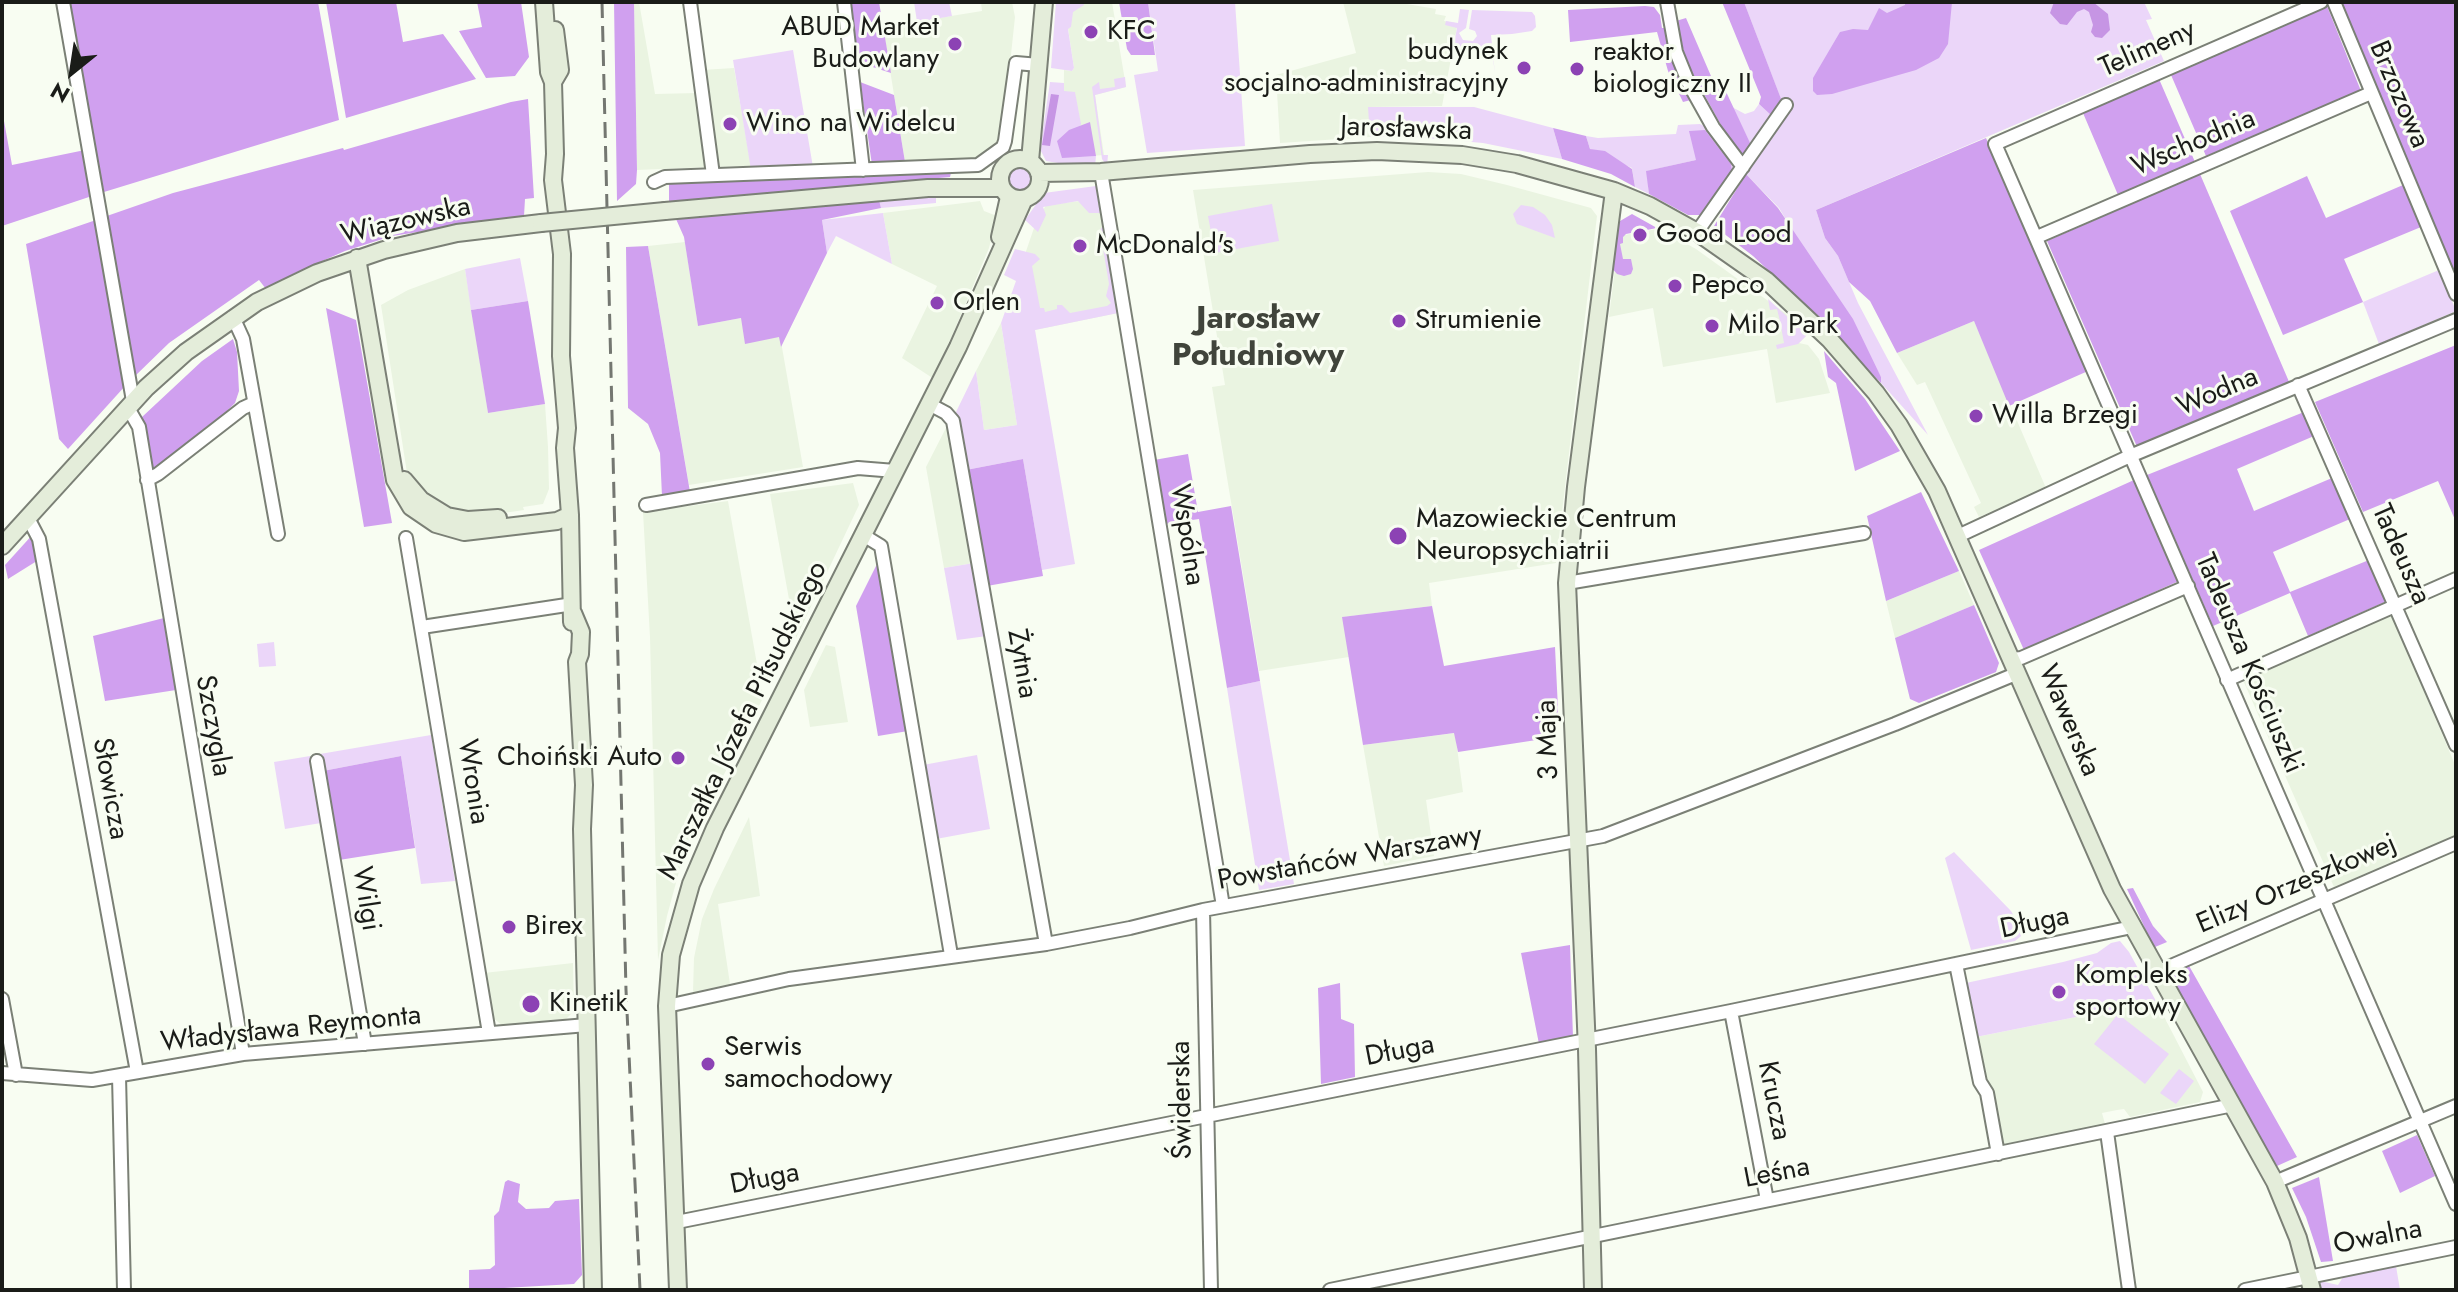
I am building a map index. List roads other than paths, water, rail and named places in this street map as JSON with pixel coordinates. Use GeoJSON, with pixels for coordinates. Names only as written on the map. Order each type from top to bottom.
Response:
{"type":"FeatureCollection","features":[{"type":"Feature","properties":{"kind":"main road"},"geometry":{"type":"LineString","coordinates":[[547,2],[560,63],[559,74],[553,82],[553,180],[560,220],[563,280],[561,363],[567,428],[566,496],[570,515],[572,646],[577,662],[583,737],[591,1290]]}},
{"type":"Feature","properties":{"kind":"main road"},"geometry":{"type":"LineString","coordinates":[[1031,169],[1004,166],[1009,189],[1034,194],[1031,169],[1033,108],[1044,2]]}},
{"type":"Feature","properties":{"kind":"main road","name":"Jarosławska"},"geometry":{"type":"LineString","coordinates":[[1031,169],[1101,172],[1310,154],[1418,152],[1462,155],[1574,177],[1650,206],[1697,232]]}},
{"type":"Feature","properties":{"kind":"main road","name":"Wiązowska"},"geometry":{"type":"LineString","coordinates":[[2,546],[131,404],[186,352],[233,317],[281,289],[357,258],[444,235],[541,223],[928,188],[1009,189]]}},
{"type":"Feature","properties":{"kind":"main road","name":"Marszałka Józefa Piłsudskiego"},"geometry":{"type":"LineString","coordinates":[[678,1290],[667,1006],[671,955],[699,863],[986,285],[1009,189]]}},
{"type":"Feature","properties":{"kind":"main road","name":"3 Maja"},"geometry":{"type":"LineString","coordinates":[[1593,1290],[1579,841],[1567,583],[1614,191]]}},
{"type":"Feature","properties":{"kind":"main road","name":"Wawerska"},"geometry":{"type":"LineString","coordinates":[[1697,232],[1767,281],[1830,340],[1854,365],[1899,425],[1937,491],[1958,536],[2103,868],[2132,927],[2275,1182],[2298,1238],[2311,1283]]}},
{"type":"Feature","properties":{"kind":"main road"},"geometry":{"type":"LineString","coordinates":[[357,258],[395,480],[411,507],[449,529],[464,532],[557,521],[570,515]]}},
{"type":"Feature","properties":{"kind":"street","name":"Szczygla"},"geometry":{"type":"LineString","coordinates":[[63,2],[131,404],[139,427],[243,1054]]}},
{"type":"Feature","properties":{"kind":"street"},"geometry":{"type":"LineString","coordinates":[[690,2],[713,175]]}},
{"type":"Feature","properties":{"kind":"street"},"geometry":{"type":"LineString","coordinates":[[844,2],[863,170]]}},
{"type":"Feature","properties":{"kind":"street"},"geometry":{"type":"LineString","coordinates":[[1667,2],[1676,52],[1689,84],[1713,127],[1743,167]]}},
{"type":"Feature","properties":{"kind":"street","name":"Telimeny"},"geometry":{"type":"LineString","coordinates":[[1995,144],[2321,2]]}},
{"type":"Feature","properties":{"kind":"street","name":"Brzozowa"},"geometry":{"type":"LineString","coordinates":[[2334,2],[2456,294]]}},
{"type":"Feature","properties":{"kind":"street"},"geometry":{"type":"LineString","coordinates":[[654,182],[665,177],[962,167],[986,161],[1003,147],[1005,141],[1016,63],[1039,65]]}},
{"type":"Feature","properties":{"kind":"street","name":"Wschodnia"},"geometry":{"type":"LineString","coordinates":[[2037,237],[2371,93]]}},
{"type":"Feature","properties":{"kind":"street"},"geometry":{"type":"LineString","coordinates":[[1697,232],[1786,105]]}},
{"type":"Feature","properties":{"kind":"street","name":"Tadeusza Kościuszki"},"geometry":{"type":"LineString","coordinates":[[1995,144],[2456,1204]]}},
{"type":"Feature","properties":{"kind":"street","name":"Wspólna"},"geometry":{"type":"LineString","coordinates":[[1101,172],[1223,906]]}},
{"type":"Feature","properties":{"kind":"street"},"geometry":{"type":"LineString","coordinates":[[233,317],[243,339],[278,534]]}},
{"type":"Feature","properties":{"kind":"street","name":"Wodna"},"geometry":{"type":"LineString","coordinates":[[1958,536],[2130,456],[2456,320]]}},
{"type":"Feature","properties":{"kind":"street","name":"Tadeusza"},"geometry":{"type":"LineString","coordinates":[[2298,385],[2456,745]]}},
{"type":"Feature","properties":{"kind":"street"},"geometry":{"type":"LineString","coordinates":[[147,480],[254,403]]}},
{"type":"Feature","properties":{"kind":"street","name":"Żytnia"},"geometry":{"type":"LineString","coordinates":[[929,404],[946,413],[953,421],[1046,944]]}},
{"type":"Feature","properties":{"kind":"street"},"geometry":{"type":"LineString","coordinates":[[646,505],[858,468],[895,471]]}},
{"type":"Feature","properties":{"kind":"street","name":"Słowicza"},"geometry":{"type":"LineString","coordinates":[[28,518],[39,539],[137,1072]]}},
{"type":"Feature","properties":{"kind":"street"},"geometry":{"type":"LineString","coordinates":[[1567,583],[1864,533]]}},
{"type":"Feature","properties":{"kind":"street"},"geometry":{"type":"LineString","coordinates":[[863,535],[881,546],[951,955]]}},
{"type":"Feature","properties":{"kind":"street","name":"Wronia"},"geometry":{"type":"LineString","coordinates":[[406,538],[489,1033]]}},
{"type":"Feature","properties":{"kind":"street"},"geometry":{"type":"LineString","coordinates":[[2227,680],[2456,579]]}},
{"type":"Feature","properties":{"kind":"street","name":"Powstańców Warszawy"},"geometry":{"type":"LineString","coordinates":[[667,1006],[789,979],[1046,944],[1223,906],[1623,831],[2016,666],[2021,658],[2188,586]]}},
{"type":"Feature","properties":{"kind":"street"},"geometry":{"type":"LineString","coordinates":[[422,627],[573,609]]}},
{"type":"Feature","properties":{"kind":"street","name":"Wilgi"},"geometry":{"type":"LineString","coordinates":[[317,761],[365,1044]]}},
{"type":"Feature","properties":{"kind":"street","name":"Elizy Orzeszkowej"},"geometry":{"type":"LineString","coordinates":[[2157,972],[2456,843]]}},
{"type":"Feature","properties":{"kind":"street","name":"Świderska"},"geometry":{"type":"LineString","coordinates":[[1203,910],[1211,1290]]}},
{"type":"Feature","properties":{"kind":"street","name":"Długa"},"geometry":{"type":"LineString","coordinates":[[677,1222],[1731,1011],[2132,927]]}},
{"type":"Feature","properties":{"kind":"street"},"geometry":{"type":"LineString","coordinates":[[1956,964],[1980,1082],[1987,1093],[1998,1154]]}},
{"type":"Feature","properties":{"kind":"street"},"geometry":{"type":"LineString","coordinates":[[2,999],[9,1074]]}},
{"type":"Feature","properties":{"kind":"street","name":"Krucza"},"geometry":{"type":"LineString","coordinates":[[1731,1011],[1767,1200]]}},
{"type":"Feature","properties":{"kind":"street","name":"Władysława Reymonta"},"geometry":{"type":"LineString","coordinates":[[9,1074],[92,1080],[243,1054],[587,1025]]}},
{"type":"Feature","properties":{"kind":"street"},"geometry":{"type":"LineString","coordinates":[[119,1076],[124,1290]]}},
{"type":"Feature","properties":{"kind":"street","name":"Leśna"},"geometry":{"type":"LineString","coordinates":[[1330,1290],[2233,1105]]}},
{"type":"Feature","properties":{"kind":"street"},"geometry":{"type":"LineString","coordinates":[[2275,1182],[2456,1106]]}},
{"type":"Feature","properties":{"kind":"street"},"geometry":{"type":"LineString","coordinates":[[2107,1132],[2129,1290]]}},
{"type":"Feature","properties":{"kind":"street","name":"Owalna"},"geometry":{"type":"LineString","coordinates":[[2245,1290],[2311,1283],[2456,1247]]}},
{"type":"Feature","properties":{"kind":"railway"},"geometry":{"type":"LineString","coordinates":[[602,2],[626,990],[640,1290]]}},
{"type":"Feature","properties":{"kind":"place","name":"KFC"},"geometry":{"type":"Point","coordinates":[1091,32]}},
{"type":"Feature","properties":{"kind":"place","name":"ABUD Market Budowlany"},"geometry":{"type":"Point","coordinates":[955,44]}},
{"type":"Feature","properties":{"kind":"place","name":"budynek socjalno-administracyjny"},"geometry":{"type":"Point","coordinates":[1524,68]}},
{"type":"Feature","properties":{"kind":"place","name":"reaktor biologiczny II"},"geometry":{"type":"Point","coordinates":[1577,69]}},
{"type":"Feature","properties":{"kind":"place","name":"Wino na Widelcu"},"geometry":{"type":"Point","coordinates":[730,124]}},
{"type":"Feature","properties":{"kind":"place","name":"Good Lood"},"geometry":{"type":"Point","coordinates":[1640,235]}},
{"type":"Feature","properties":{"kind":"place","name":"McDonald's"},"geometry":{"type":"Point","coordinates":[1080,246]}},
{"type":"Feature","properties":{"kind":"place","name":"Pepco"},"geometry":{"type":"Point","coordinates":[1675,286]}},
{"type":"Feature","properties":{"kind":"place","name":"Orlen"},"geometry":{"type":"Point","coordinates":[937,303]}},
{"type":"Feature","properties":{"kind":"place","name":"Strumienie"},"geometry":{"type":"Point","coordinates":[1399,321]}},
{"type":"Feature","properties":{"kind":"place","name":"Milo Park"},"geometry":{"type":"Point","coordinates":[1712,326]}},
{"type":"Feature","properties":{"kind":"place","name":"Willa Brzegi"},"geometry":{"type":"Point","coordinates":[1976,416]}},
{"type":"Feature","properties":{"kind":"place","name":"Mazowieckie Centrum Neuropsychiatrii"},"geometry":{"type":"Point","coordinates":[1398,536]}},
{"type":"Feature","properties":{"kind":"place","name":"Choiński Auto"},"geometry":{"type":"Point","coordinates":[678,758]}},
{"type":"Feature","properties":{"kind":"place","name":"Birex"},"geometry":{"type":"Point","coordinates":[509,927]}},
{"type":"Feature","properties":{"kind":"place","name":"Kompleks sportowy"},"geometry":{"type":"Point","coordinates":[2059,992]}},
{"type":"Feature","properties":{"kind":"place","name":"Kinetik"},"geometry":{"type":"Point","coordinates":[531,1004]}},
{"type":"Feature","properties":{"kind":"place","name":"Serwis samochodowy"},"geometry":{"type":"Point","coordinates":[708,1064]}},
{"type":"Feature","properties":{"kind":"district","name":"Jarosław Południowy"},"geometry":{"type":"Point","coordinates":[1258,338]}}]}
